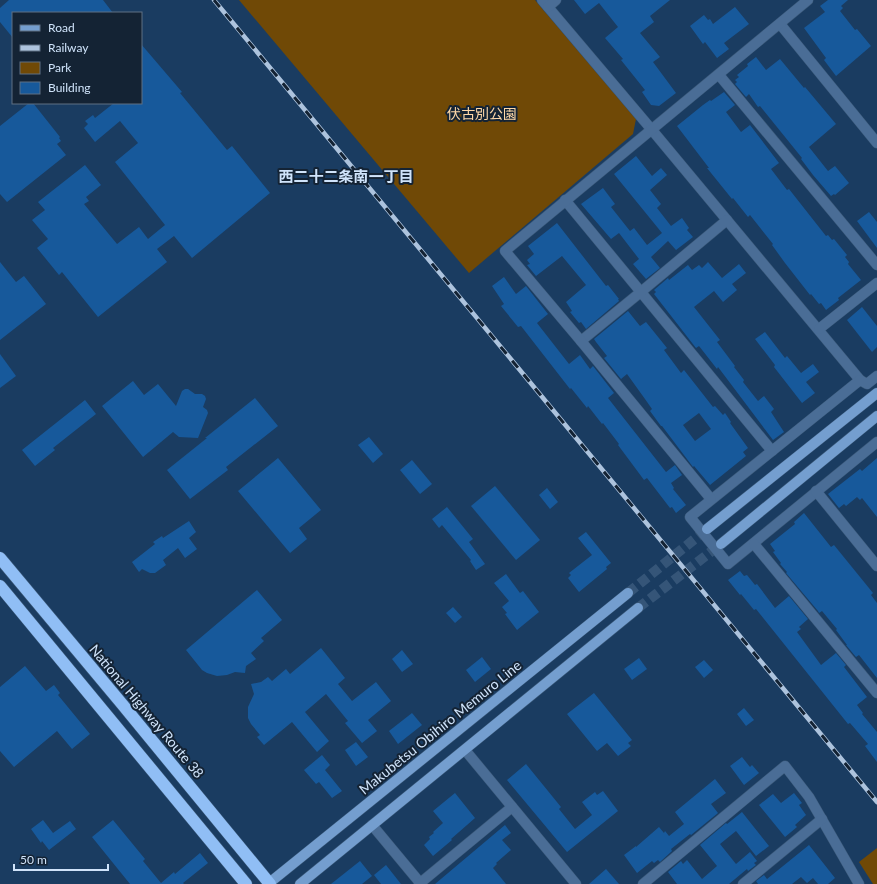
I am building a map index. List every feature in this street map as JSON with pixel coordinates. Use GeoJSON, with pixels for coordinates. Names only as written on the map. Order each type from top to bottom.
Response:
{"type":"FeatureCollection","features":[{"type":"Feature","properties":{"kind":"highway","name":"National Highway Route 38"},"geometry":{"type":"LineString","coordinates":[[0,558],[113,693],[269,884]]}},
{"type":"Feature","properties":{"kind":"highway"},"geometry":{"type":"LineString","coordinates":[[0,586],[246,884]]}},
{"type":"Feature","properties":{"kind":"main road"},"geometry":{"type":"LineString","coordinates":[[707,529],[877,393]]}},
{"type":"Feature","properties":{"kind":"main road"},"geometry":{"type":"LineString","coordinates":[[721,544],[877,416]]}},
{"type":"Feature","properties":{"kind":"main road","name":"Makubetsu Obihiro Memuro Line"},"geometry":{"type":"LineString","coordinates":[[269,884],[628,592]]}},
{"type":"Feature","properties":{"kind":"main road"},"geometry":{"type":"LineString","coordinates":[[300,884],[638,608]]}},
{"type":"Feature","properties":{"kind":"street"},"geometry":{"type":"LineString","coordinates":[[556,0],[545,3],[819,329],[860,380],[867,384],[877,376]]}},
{"type":"Feature","properties":{"kind":"street"},"geometry":{"type":"LineString","coordinates":[[711,499],[581,340],[505,251],[808,0]]}},
{"type":"Feature","properties":{"kind":"street"},"geometry":{"type":"LineString","coordinates":[[780,24],[877,143]]}},
{"type":"Feature","properties":{"kind":"street"},"geometry":{"type":"LineString","coordinates":[[719,75],[877,265]]}},
{"type":"Feature","properties":{"kind":"street"},"geometry":{"type":"LineString","coordinates":[[565,200],[642,291],[772,450]]}},
{"type":"Feature","properties":{"kind":"street"},"geometry":{"type":"LineString","coordinates":[[581,340],[727,220]]}},
{"type":"Feature","properties":{"kind":"street"},"geometry":{"type":"LineString","coordinates":[[819,329],[877,283]]}},
{"type":"Feature","properties":{"kind":"street"},"geometry":{"type":"LineString","coordinates":[[860,380],[690,517],[728,564],[877,442]]}},
{"type":"Feature","properties":{"kind":"street"},"geometry":{"type":"LineString","coordinates":[[816,491],[877,566]]}},
{"type":"Feature","properties":{"kind":"street"},"geometry":{"type":"LineString","coordinates":[[754,544],[877,692]]}},
{"type":"Feature","properties":{"kind":"street"},"geometry":{"type":"LineString","coordinates":[[465,750],[576,884]]}},
{"type":"Feature","properties":{"kind":"street"},"geometry":{"type":"LineString","coordinates":[[643,884],[785,766],[809,797],[857,883]]}},
{"type":"Feature","properties":{"kind":"street"},"geometry":{"type":"LineString","coordinates":[[372,825],[420,884],[512,807]]}},
{"type":"Feature","properties":{"kind":"street"},"geometry":{"type":"LineString","coordinates":[[743,884],[822,819]]}},
{"type":"Feature","properties":{"kind":"green space","name":"伏古別公園"},"geometry":{"type":"Polygon","coordinates":[[[239,0],[535,0],[636,119],[633,134],[469,273],[239,0]]]}},
{"type":"Feature","properties":{"kind":"green space"},"geometry":{"type":"Polygon","coordinates":[[[877,848],[877,884],[873,884],[859,862],[877,848]]]}},
{"type":"Feature","properties":{"kind":"building"},"geometry":{"type":"Polygon","coordinates":[[[9,0],[103,0],[112,12],[12,12],[12,37],[0,22],[0,8],[9,0]]]}},
{"type":"Feature","properties":{"kind":"building"},"geometry":{"type":"Polygon","coordinates":[[[574,0],[670,0],[650,16],[654,22],[640,33],[660,57],[653,62],[676,93],[659,106],[651,105],[642,92],[645,90],[621,60],[623,59],[605,38],[618,27],[599,3],[585,14],[574,0]]]}},
{"type":"Feature","properties":{"kind":"building"},"geometry":{"type":"Polygon","coordinates":[[[828,0],[848,0],[841,6],[843,8],[840,11],[855,30],[857,29],[871,46],[836,76],[824,60],[826,58],[804,28],[825,12],[820,6],[828,0]]]}},
{"type":"Feature","properties":{"kind":"building"},"geometry":{"type":"Polygon","coordinates":[[[735,7],[749,24],[724,43],[729,49],[717,58],[705,42],[703,44],[690,26],[704,15],[708,20],[710,19],[713,24],[735,7]]]}},
{"type":"Feature","properties":{"kind":"building"},"geometry":{"type":"Polygon","coordinates":[[[142,45],[182,92],[180,93],[227,150],[232,146],[270,193],[192,258],[174,236],[157,249],[167,262],[98,317],[62,272],[59,275],[37,248],[48,239],[32,220],[45,210],[38,202],[85,165],[101,185],[86,197],[89,201],[84,204],[117,244],[139,227],[148,239],[165,225],[115,162],[138,143],[120,121],[95,142],[84,128],[88,124],[85,121],[93,115],[95,118],[113,104],[142,104],[142,45]]]}},
{"type":"Feature","properties":{"kind":"building"},"geometry":{"type":"Polygon","coordinates":[[[756,57],[766,70],[780,59],[836,124],[809,147],[828,171],[835,166],[849,183],[835,195],[834,194],[831,196],[813,175],[801,159],[802,158],[760,106],[758,107],[749,94],[746,97],[735,84],[737,82],[735,80],[739,77],[737,75],[756,57]]]}},
{"type":"Feature","properties":{"kind":"building"},"geometry":{"type":"Polygon","coordinates":[[[724,92],[735,105],[726,112],[741,132],[750,125],[779,163],[771,169],[787,190],[789,189],[826,236],[828,235],[832,240],[834,239],[847,255],[845,257],[849,262],[848,264],[861,280],[838,298],[839,300],[826,310],[821,303],[819,304],[811,294],[810,295],[750,215],[748,217],[733,198],[732,199],[707,168],[709,168],[677,126],[703,105],[724,92]]]}},
{"type":"Feature","properties":{"kind":"building"},"geometry":{"type":"Polygon","coordinates":[[[28,104],[34,104],[60,137],[59,138],[61,141],[57,144],[66,155],[7,202],[0,194],[0,126],[28,104]]]}},
{"type":"Feature","properties":{"kind":"building"},"geometry":{"type":"Polygon","coordinates":[[[636,156],[652,176],[661,168],[667,175],[650,190],[661,204],[657,208],[671,226],[682,218],[689,228],[687,230],[693,237],[676,250],[668,241],[651,257],[660,268],[646,279],[633,264],[639,259],[619,233],[611,239],[581,204],[603,188],[615,204],[611,207],[630,231],[634,228],[647,245],[662,233],[614,174],[636,156]]]}},
{"type":"Feature","properties":{"kind":"building"},"geometry":{"type":"Polygon","coordinates":[[[869,212],[877,222],[877,248],[857,221],[869,212]]]}},
{"type":"Feature","properties":{"kind":"building"},"geometry":{"type":"Polygon","coordinates":[[[557,223],[606,286],[608,285],[619,299],[619,301],[586,329],[570,312],[572,311],[566,302],[586,285],[562,256],[536,276],[527,265],[530,264],[527,260],[534,254],[528,246],[557,223]]]}},
{"type":"Feature","properties":{"kind":"building"},"geometry":{"type":"Polygon","coordinates":[[[0,262],[16,282],[24,276],[46,304],[0,340],[0,262]]]}},
{"type":"Feature","properties":{"kind":"building"},"geometry":{"type":"Polygon","coordinates":[[[708,262],[722,278],[739,264],[746,273],[732,284],[737,290],[723,302],[714,291],[694,307],[720,340],[717,342],[735,366],[734,367],[744,380],[743,382],[758,401],[764,396],[774,409],[771,412],[784,432],[773,440],[718,367],[717,369],[699,346],[696,348],[654,294],[656,292],[654,290],[668,278],[669,280],[688,265],[692,270],[699,265],[702,268],[708,262]]]}},
{"type":"Feature","properties":{"kind":"building"},"geometry":{"type":"Polygon","coordinates":[[[504,277],[516,294],[526,286],[548,314],[537,323],[569,364],[580,355],[590,369],[593,366],[614,393],[608,398],[666,472],[675,465],[682,475],[671,483],[674,488],[673,489],[686,505],[676,513],[672,507],[670,508],[647,478],[644,480],[603,423],[602,424],[588,406],[587,408],[571,388],[570,389],[521,326],[518,327],[501,306],[504,304],[492,286],[504,277]]]}},
{"type":"Feature","properties":{"kind":"building"},"geometry":{"type":"Polygon","coordinates":[[[862,307],[877,326],[877,347],[872,352],[847,320],[862,307]]]}},
{"type":"Feature","properties":{"kind":"building"},"geometry":{"type":"Polygon","coordinates":[[[628,311],[640,326],[646,322],[667,348],[664,350],[681,373],[684,370],[713,407],[715,406],[723,415],[725,413],[731,422],[730,423],[748,448],[743,452],[746,456],[710,485],[694,466],[693,467],[661,426],[650,411],[652,409],[627,374],[621,379],[604,358],[607,356],[594,339],[628,311]],[[699,413],[683,425],[695,441],[711,429],[699,413]]]}},
{"type":"Feature","properties":{"kind":"building"},"geometry":{"type":"Polygon","coordinates":[[[765,332],[785,358],[787,356],[801,373],[813,364],[819,372],[806,382],[815,393],[802,403],[774,367],[775,365],[755,339],[765,332]]]}},
{"type":"Feature","properties":{"kind":"building"},"geometry":{"type":"Polygon","coordinates":[[[0,354],[16,376],[0,388],[0,354]]]}},
{"type":"Feature","properties":{"kind":"building"},"geometry":{"type":"Polygon","coordinates":[[[133,381],[144,395],[158,384],[176,406],[182,391],[185,389],[188,389],[195,394],[202,394],[205,396],[206,399],[203,407],[208,413],[198,438],[179,437],[173,432],[143,457],[102,406],[133,381]]]}},
{"type":"Feature","properties":{"kind":"building"},"geometry":{"type":"Polygon","coordinates":[[[255,398],[278,426],[226,467],[228,470],[190,499],[167,470],[255,398]]]}},
{"type":"Feature","properties":{"kind":"building"},"geometry":{"type":"Polygon","coordinates":[[[85,400],[96,414],[53,448],[55,450],[35,466],[22,450],[85,400]]]}},
{"type":"Feature","properties":{"kind":"building"},"geometry":{"type":"Polygon","coordinates":[[[369,437],[383,454],[373,463],[358,445],[369,437]]]}},
{"type":"Feature","properties":{"kind":"building"},"geometry":{"type":"Polygon","coordinates":[[[278,458],[321,510],[299,528],[307,539],[290,553],[238,491],[278,458]]]}},
{"type":"Feature","properties":{"kind":"building"},"geometry":{"type":"Polygon","coordinates":[[[877,458],[877,517],[862,498],[860,500],[857,497],[846,506],[844,504],[839,508],[828,494],[860,469],[862,471],[877,458]]]}},
{"type":"Feature","properties":{"kind":"building"},"geometry":{"type":"Polygon","coordinates":[[[412,460],[432,484],[420,494],[400,470],[412,460]]]}},
{"type":"Feature","properties":{"kind":"building"},"geometry":{"type":"Polygon","coordinates":[[[495,486],[540,540],[516,560],[471,506],[495,486]]]}},
{"type":"Feature","properties":{"kind":"building"},"geometry":{"type":"Polygon","coordinates":[[[547,488],[558,502],[550,509],[539,495],[547,488]]]}},
{"type":"Feature","properties":{"kind":"building"},"geometry":{"type":"Polygon","coordinates":[[[447,507],[473,539],[469,542],[485,564],[476,570],[470,561],[471,560],[442,525],[439,528],[432,519],[447,507]]]}},
{"type":"Feature","properties":{"kind":"building"},"geometry":{"type":"Polygon","coordinates":[[[804,513],[831,547],[834,545],[873,593],[871,595],[877,603],[877,678],[859,655],[856,657],[846,645],[836,630],[837,629],[822,611],[819,613],[786,573],[787,572],[773,552],[775,551],[770,544],[795,524],[794,522],[804,513]]]}},
{"type":"Feature","properties":{"kind":"building"},"geometry":{"type":"Polygon","coordinates":[[[189,521],[196,532],[189,538],[197,549],[185,558],[178,548],[163,560],[166,565],[155,573],[150,573],[142,569],[139,572],[132,562],[155,544],[153,542],[162,536],[163,538],[189,521]]]}},
{"type":"Feature","properties":{"kind":"building"},"geometry":{"type":"Polygon","coordinates":[[[586,532],[611,563],[606,567],[607,569],[579,592],[568,578],[571,575],[569,573],[592,555],[578,538],[586,532]]]}},
{"type":"Feature","properties":{"kind":"building"},"geometry":{"type":"Polygon","coordinates":[[[740,571],[744,576],[747,575],[755,585],[757,584],[775,608],[789,596],[808,619],[799,627],[801,629],[797,632],[821,665],[836,653],[846,665],[844,667],[867,697],[857,705],[863,713],[862,714],[877,732],[877,762],[865,746],[868,744],[850,723],[848,724],[756,609],[754,610],[728,580],[740,571]]]}},
{"type":"Feature","properties":{"kind":"building"},"geometry":{"type":"Polygon","coordinates":[[[506,574],[520,593],[523,591],[539,612],[517,630],[505,614],[507,613],[502,607],[509,601],[494,583],[506,574]]]}},
{"type":"Feature","properties":{"kind":"building"},"geometry":{"type":"Polygon","coordinates":[[[257,590],[282,620],[261,638],[264,641],[251,653],[256,659],[246,666],[245,673],[235,672],[217,676],[202,670],[186,650],[257,590]]]}},
{"type":"Feature","properties":{"kind":"building"},"geometry":{"type":"Polygon","coordinates":[[[453,607],[462,617],[455,623],[446,613],[453,607]]]}},
{"type":"Feature","properties":{"kind":"building"},"geometry":{"type":"Polygon","coordinates":[[[321,648],[345,678],[338,684],[352,701],[376,682],[391,701],[368,720],[377,731],[362,743],[345,723],[348,721],[326,694],[305,712],[329,741],[317,752],[292,722],[264,745],[257,737],[260,735],[248,718],[248,707],[254,694],[251,684],[261,682],[268,677],[272,681],[286,669],[290,674],[321,648]]]}},
{"type":"Feature","properties":{"kind":"building"},"geometry":{"type":"Polygon","coordinates":[[[402,650],[413,664],[402,672],[392,659],[402,650]]]}},
{"type":"Feature","properties":{"kind":"building"},"geometry":{"type":"Polygon","coordinates":[[[482,657],[491,669],[475,682],[466,670],[482,657]]]}},
{"type":"Feature","properties":{"kind":"building"},"geometry":{"type":"Polygon","coordinates":[[[639,658],[647,669],[632,680],[624,669],[639,658]]]}},
{"type":"Feature","properties":{"kind":"building"},"geometry":{"type":"Polygon","coordinates":[[[704,660],[713,670],[704,678],[695,667],[704,660]]]}},
{"type":"Feature","properties":{"kind":"building"},"geometry":{"type":"Polygon","coordinates":[[[25,666],[46,691],[54,685],[60,693],[58,695],[90,734],[72,749],[57,731],[14,767],[0,751],[0,687],[25,666]]]}},
{"type":"Feature","properties":{"kind":"building"},"geometry":{"type":"Polygon","coordinates":[[[594,693],[632,740],[628,743],[631,746],[618,756],[607,743],[597,751],[567,714],[594,693]]]}},
{"type":"Feature","properties":{"kind":"building"},"geometry":{"type":"Polygon","coordinates":[[[744,708],[754,720],[746,726],[737,714],[744,708]]]}},
{"type":"Feature","properties":{"kind":"building"},"geometry":{"type":"Polygon","coordinates":[[[412,713],[422,725],[398,744],[389,731],[412,713]]]}},
{"type":"Feature","properties":{"kind":"building"},"geometry":{"type":"Polygon","coordinates":[[[356,742],[368,757],[356,766],[345,750],[356,742]]]}},
{"type":"Feature","properties":{"kind":"building"},"geometry":{"type":"Polygon","coordinates":[[[322,755],[330,765],[325,770],[342,791],[332,798],[319,782],[316,784],[304,770],[322,755]]]}},
{"type":"Feature","properties":{"kind":"building"},"geometry":{"type":"Polygon","coordinates":[[[742,757],[750,767],[752,765],[759,773],[744,785],[730,766],[742,757]]]}},
{"type":"Feature","properties":{"kind":"building"},"geometry":{"type":"Polygon","coordinates":[[[526,764],[561,807],[559,809],[575,829],[592,815],[582,802],[595,792],[597,795],[603,791],[618,811],[567,852],[507,780],[526,764]]]}},
{"type":"Feature","properties":{"kind":"building"},"geometry":{"type":"Polygon","coordinates":[[[715,779],[726,793],[711,804],[718,813],[671,849],[672,851],[660,862],[658,860],[654,863],[652,861],[637,873],[624,855],[636,847],[659,827],[669,836],[684,824],[675,812],[715,779]]]}},
{"type":"Feature","properties":{"kind":"building"},"geometry":{"type":"Polygon","coordinates":[[[455,793],[475,818],[433,856],[424,845],[430,839],[429,837],[434,833],[433,832],[443,823],[433,811],[455,793]]]}},
{"type":"Feature","properties":{"kind":"building"},"geometry":{"type":"Polygon","coordinates":[[[794,793],[802,803],[799,805],[806,815],[795,825],[797,827],[785,837],[759,805],[773,794],[781,803],[794,793]]]}},
{"type":"Feature","properties":{"kind":"building"},"geometry":{"type":"Polygon","coordinates":[[[742,812],[769,846],[756,856],[736,831],[720,844],[736,864],[750,852],[757,861],[754,863],[756,865],[748,871],[747,869],[729,884],[677,884],[668,872],[681,861],[683,864],[687,860],[702,879],[717,866],[700,845],[726,823],[727,824],[742,812]]]}},
{"type":"Feature","properties":{"kind":"building"},"geometry":{"type":"Polygon","coordinates":[[[43,820],[53,833],[70,821],[76,829],[49,850],[42,841],[41,843],[31,829],[43,820]]]}},
{"type":"Feature","properties":{"kind":"building"},"geometry":{"type":"Polygon","coordinates":[[[113,820],[145,859],[143,861],[161,883],[174,872],[175,874],[200,853],[208,863],[183,883],[184,884],[130,884],[92,837],[113,820]]]}},
{"type":"Feature","properties":{"kind":"building"},"geometry":{"type":"Polygon","coordinates":[[[505,825],[511,833],[502,840],[511,850],[496,863],[497,864],[493,868],[506,884],[435,884],[505,825]]]}},
{"type":"Feature","properties":{"kind":"building"},"geometry":{"type":"Polygon","coordinates":[[[809,845],[835,878],[828,884],[818,884],[813,878],[807,883],[801,877],[792,884],[758,884],[756,881],[764,875],[767,879],[809,845]]]}},
{"type":"Feature","properties":{"kind":"building"},"geometry":{"type":"Polygon","coordinates":[[[360,861],[372,876],[362,884],[331,884],[360,861]]]}},
{"type":"Feature","properties":{"kind":"building"},"geometry":{"type":"Polygon","coordinates":[[[386,865],[401,884],[381,884],[374,875],[386,865]]]}},
{"type":"Feature","properties":{"kind":"building"},"geometry":{"type":"Polygon","coordinates":[[[606,869],[619,884],[589,884],[606,869]]]}},
{"type":"Feature","properties":{"kind":"tunnel"},"geometry":{"type":"LineString","coordinates":[[628,593],[707,529]]}},
{"type":"Feature","properties":{"kind":"tunnel"},"geometry":{"type":"LineString","coordinates":[[638,608],[721,544]]}},
{"type":"Feature","properties":{"kind":"railway"},"geometry":{"type":"LineString","coordinates":[[214,0],[877,802]]}},
{"type":"Feature","properties":{"kind":"district","name":"西二十二条南一丁目"},"geometry":{"type":"Point","coordinates":[346,176]}}]}
